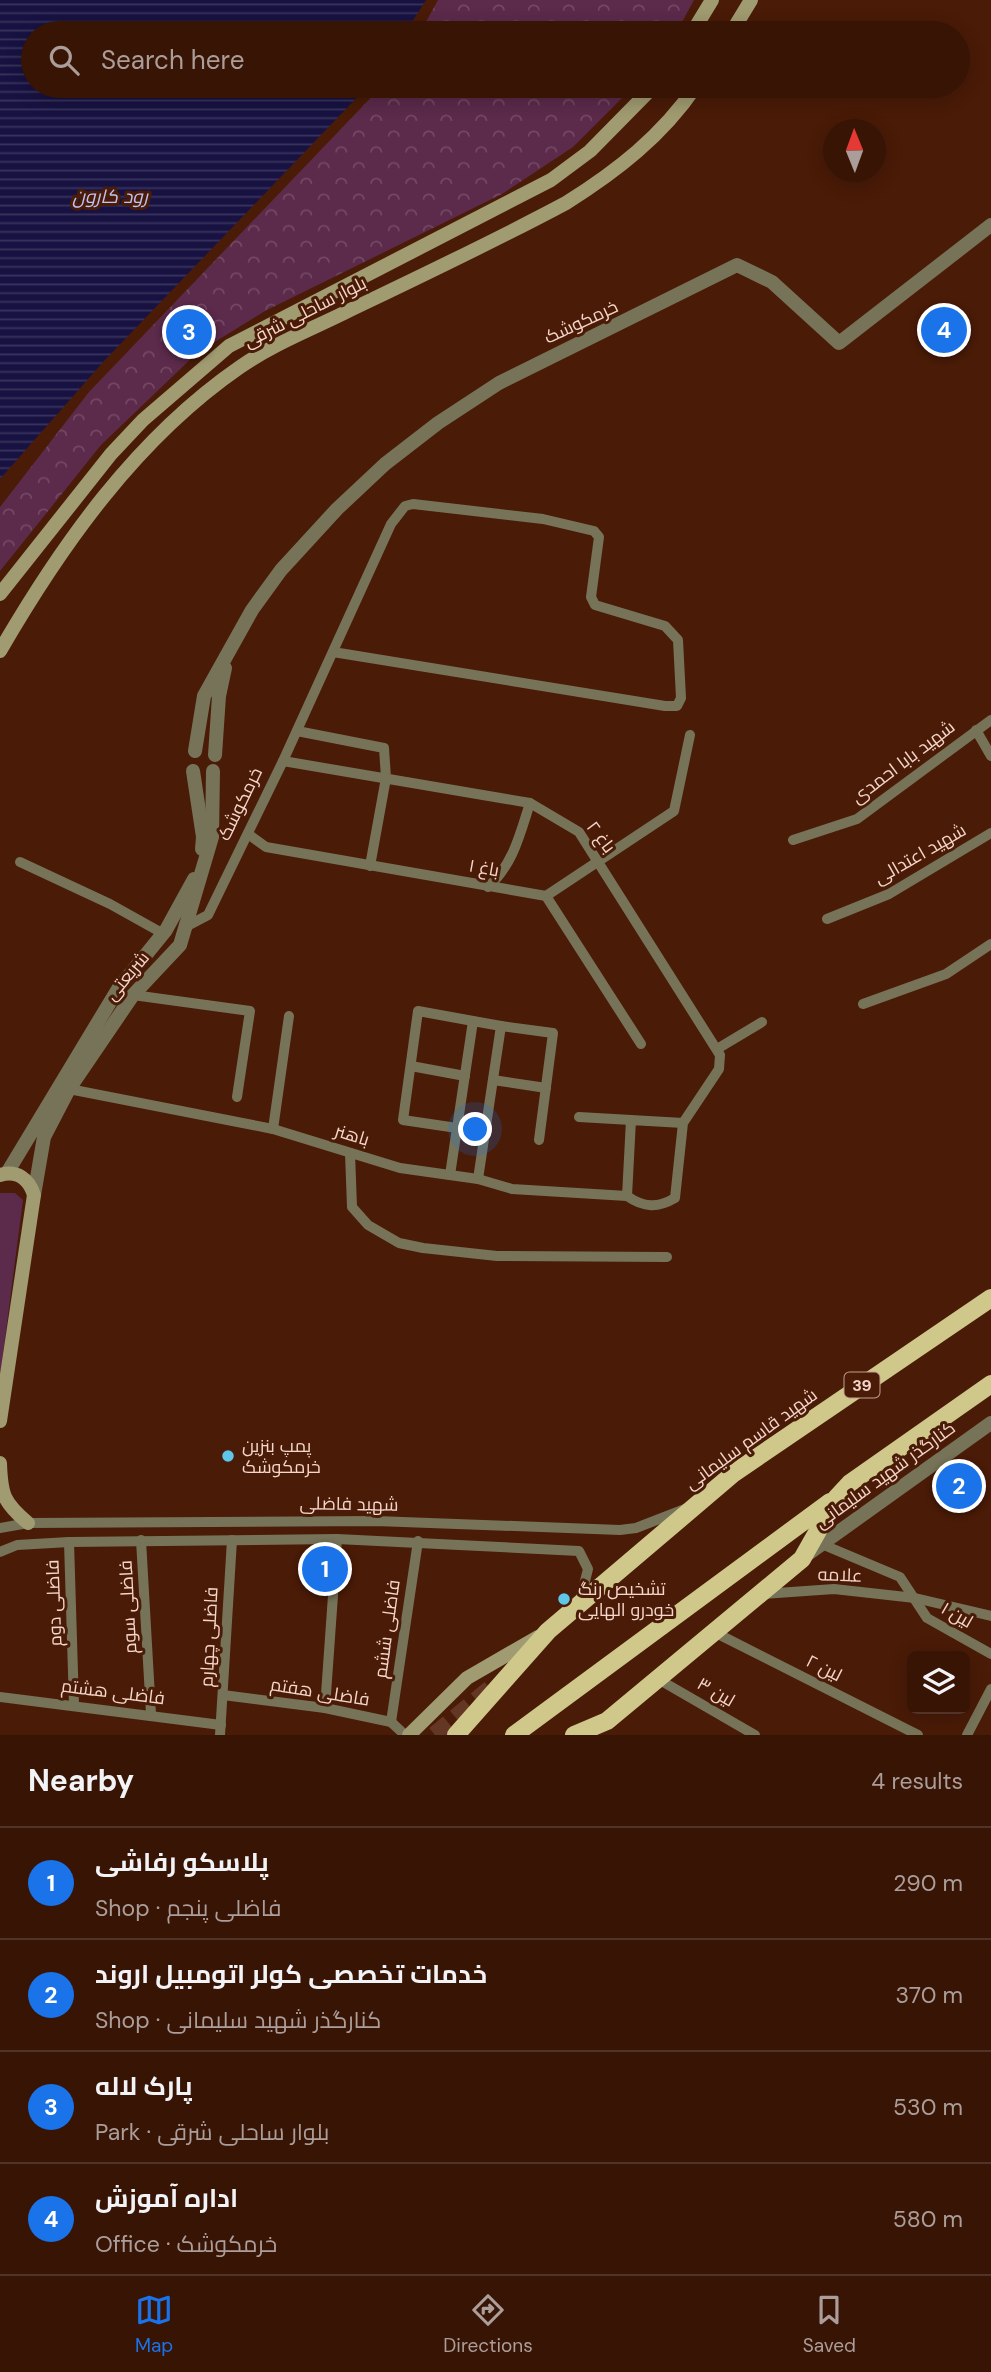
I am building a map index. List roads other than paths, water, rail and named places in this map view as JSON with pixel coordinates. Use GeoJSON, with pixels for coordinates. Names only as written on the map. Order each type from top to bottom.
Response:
{"type":"FeatureCollection","features":[{"type":"Feature","properties":{"kind":"highway","name":"شهید قاسم سلیمانی"},"geometry":{"type":"LineString","coordinates":[[548,1631],[734,1473],[991,1298]]}},
{"type":"Feature","properties":{"kind":"highway"},"geometry":{"type":"LineString","coordinates":[[514,1735],[837,1497],[849,1483],[991,1384]]}},
{"type":"Feature","properties":{"kind":"highway"},"geometry":{"type":"LineString","coordinates":[[575,1735],[606,1730],[658,1679],[764,1594],[817,1542],[837,1497]]}},
{"type":"Feature","properties":{"kind":"highway","name":"39"},"geometry":{"type":"LineString","coordinates":[[456,1735],[548,1631]]}},
{"type":"Feature","properties":{"kind":"main road"},"geometry":{"type":"LineString","coordinates":[[699,21],[712,0]]}},
{"type":"Feature","properties":{"kind":"main road"},"geometry":{"type":"LineString","coordinates":[[738,21],[751,0]]}},
{"type":"Feature","properties":{"kind":"main road","name":"بلوار ساحلی شرقی"},"geometry":{"type":"LineString","coordinates":[[0,594],[111,454],[143,420],[229,346],[551,180],[590,150],[642,98]]}},
{"type":"Feature","properties":{"kind":"main road","name":"بلوار ساحلی شرقی"},"geometry":{"type":"LineString","coordinates":[[0,651],[34,596],[126,468],[157,434],[218,384],[267,350],[566,203],[610,175],[651,140],[686,98]]}},
{"type":"Feature","properties":{"kind":"main road","name":"شریعتی"},"geometry":{"type":"LineString","coordinates":[[0,1422],[34,1195],[25,1179],[4,1170]]}},
{"type":"Feature","properties":{"kind":"main road"},"geometry":{"type":"LineString","coordinates":[[0,1463],[1,1490],[9,1507],[28,1523]]}},
{"type":"Feature","properties":{"kind":"main road"},"geometry":{"type":"LineString","coordinates":[[407,1735],[467,1678],[548,1631]]}},
{"type":"Feature","properties":{"kind":"street","name":"خرمکوشک"},"geometry":{"type":"LineString","coordinates":[[229,653],[252,610],[281,570],[337,509],[396,456],[499,383],[737,265],[772,282],[839,344],[991,225]]}},
{"type":"Feature","properties":{"kind":"street","name":"خرمکوشک"},"geometry":{"type":"LineString","coordinates":[[188,925],[208,915],[283,761],[391,524],[405,506],[543,519],[594,531],[599,537],[591,597],[595,605],[665,626],[678,640],[681,698],[677,706],[665,706],[333,652]]}},
{"type":"Feature","properties":{"kind":"street"},"geometry":{"type":"LineString","coordinates":[[229,653],[219,696],[213,771],[203,776],[193,771],[189,761],[195,751],[204,696],[229,653]]}},
{"type":"Feature","properties":{"kind":"street","name":"شهید بابا احمدی"},"geometry":{"type":"LineString","coordinates":[[793,840],[857,819],[991,720]]}},
{"type":"Feature","properties":{"kind":"street"},"geometry":{"type":"LineString","coordinates":[[975,730],[991,756]]}},
{"type":"Feature","properties":{"kind":"street"},"geometry":{"type":"LineString","coordinates":[[297,731],[384,748],[386,778],[370,866]]}},
{"type":"Feature","properties":{"kind":"street"},"geometry":{"type":"LineString","coordinates":[[641,1044],[546,896],[674,811],[690,735]]}},
{"type":"Feature","properties":{"kind":"street"},"geometry":{"type":"LineString","coordinates":[[195,751],[205,748],[215,755]]}},
{"type":"Feature","properties":{"kind":"street","name":"باغ ۲"},"geometry":{"type":"LineString","coordinates":[[283,761],[530,803],[579,832],[717,1049]]}},
{"type":"Feature","properties":{"kind":"street","name":"شریعتی"},"geometry":{"type":"LineString","coordinates":[[34,1195],[44,1137],[69,1088],[133,995],[177,946],[188,925],[203,837],[193,771]]}},
{"type":"Feature","properties":{"kind":"street","name":"شریعتی"},"geometry":{"type":"LineString","coordinates":[[4,1170],[118,989],[162,934],[195,886],[212,837],[213,771]]}},
{"type":"Feature","properties":{"kind":"street"},"geometry":{"type":"LineString","coordinates":[[488,887],[502,874],[511,859],[530,803]]}},
{"type":"Feature","properties":{"kind":"street","name":"شهید اعتدالی"},"geometry":{"type":"LineString","coordinates":[[827,919],[889,894],[991,833]]}},
{"type":"Feature","properties":{"kind":"street","name":"باغ ۱"},"geometry":{"type":"LineString","coordinates":[[247,834],[266,847],[546,896]]}},
{"type":"Feature","properties":{"kind":"street"},"geometry":{"type":"LineString","coordinates":[[20,862],[110,904],[162,934],[174,931],[177,946]]}},
{"type":"Feature","properties":{"kind":"street"},"geometry":{"type":"LineString","coordinates":[[863,1004],[946,974],[991,944]]}},
{"type":"Feature","properties":{"kind":"street"},"geometry":{"type":"LineString","coordinates":[[118,989],[133,995],[250,1011],[237,1097]]}},
{"type":"Feature","properties":{"kind":"street"},"geometry":{"type":"LineString","coordinates":[[457,1128],[403,1120],[418,1011],[553,1034],[539,1140]]}},
{"type":"Feature","properties":{"kind":"street"},"geometry":{"type":"LineString","coordinates":[[273,1129],[289,1016]]}},
{"type":"Feature","properties":{"kind":"street"},"geometry":{"type":"LineString","coordinates":[[450,1175],[473,1021]]}},
{"type":"Feature","properties":{"kind":"street"},"geometry":{"type":"LineString","coordinates":[[631,1119],[627,1196],[636,1202],[654,1206],[675,1198],[683,1123],[719,1069],[717,1049],[762,1022]]}},
{"type":"Feature","properties":{"kind":"street"},"geometry":{"type":"LineString","coordinates":[[478,1179],[501,1026]]}},
{"type":"Feature","properties":{"kind":"street"},"geometry":{"type":"LineString","coordinates":[[411,1066],[465,1076]]}},
{"type":"Feature","properties":{"kind":"street"},"geometry":{"type":"LineString","coordinates":[[493,1080],[546,1088]]}},
{"type":"Feature","properties":{"kind":"street","name":"باهنر"},"geometry":{"type":"LineString","coordinates":[[69,1088],[273,1129],[400,1168],[478,1179],[512,1189],[627,1196]]}},
{"type":"Feature","properties":{"kind":"street"},"geometry":{"type":"LineString","coordinates":[[579,1116],[683,1123]]}},
{"type":"Feature","properties":{"kind":"street"},"geometry":{"type":"LineString","coordinates":[[350,1153],[352,1207],[368,1224],[398,1243],[497,1256],[667,1257]]}},
{"type":"Feature","properties":{"kind":"street","name":"کنارگذر شهید سلیمانی"},"geometry":{"type":"LineString","coordinates":[[817,1542],[991,1423]]}},
{"type":"Feature","properties":{"kind":"street","name":"شهید فاضلی"},"geometry":{"type":"LineString","coordinates":[[0,1528],[28,1523],[376,1521],[573,1529],[636,1528],[694,1506]]}},
{"type":"Feature","properties":{"kind":"street"},"geometry":{"type":"LineString","coordinates":[[572,1550],[579,1546],[581,1538],[573,1529]]}},
{"type":"Feature","properties":{"kind":"street"},"geometry":{"type":"LineString","coordinates":[[325,1708],[337,1539]]}},
{"type":"Feature","properties":{"kind":"street","name":"شهید فاضلی"},"geometry":{"type":"LineString","coordinates":[[0,1552],[16,1545],[69,1542],[337,1539],[572,1550]]}},
{"type":"Feature","properties":{"kind":"street","name":"فاضلی سوم"},"geometry":{"type":"LineString","coordinates":[[141,1540],[151,1714]]}},
{"type":"Feature","properties":{"kind":"street","name":"فاضلی چهارم"},"geometry":{"type":"LineString","coordinates":[[220,1730],[232,1540]]}},
{"type":"Feature","properties":{"kind":"street","name":"فاضلی ششم"},"geometry":{"type":"LineString","coordinates":[[391,1722],[418,1541]]}},
{"type":"Feature","properties":{"kind":"street","name":"فاضلی دوم"},"geometry":{"type":"LineString","coordinates":[[69,1542],[74,1705]]}},
{"type":"Feature","properties":{"kind":"street","name":"علامه"},"geometry":{"type":"LineString","coordinates":[[817,1542],[900,1577],[915,1598]]}},
{"type":"Feature","properties":{"kind":"street"},"geometry":{"type":"LineString","coordinates":[[572,1550],[579,1551],[587,1569],[579,1605]]}},
{"type":"Feature","properties":{"kind":"street","name":"علامه"},"geometry":{"type":"LineString","coordinates":[[764,1594],[834,1589],[915,1598],[991,1616]]}},
{"type":"Feature","properties":{"kind":"street","name":"لین ۱"},"geometry":{"type":"LineString","coordinates":[[915,1598],[927,1618],[991,1654]]}},
{"type":"Feature","properties":{"kind":"street","name":"لین ۲"},"geometry":{"type":"LineString","coordinates":[[714,1632],[918,1735]]}},
{"type":"Feature","properties":{"kind":"street","name":"لین ۳"},"geometry":{"type":"LineString","coordinates":[[658,1679],[755,1735]]}},
{"type":"Feature","properties":{"kind":"street"},"geometry":{"type":"LineString","coordinates":[[967,1735],[991,1689]]}},
{"type":"Feature","properties":{"kind":"street","name":"فاضلی هفتم"},"geometry":{"type":"LineString","coordinates":[[223,1695],[325,1708],[391,1722],[407,1735]]}},
{"type":"Feature","properties":{"kind":"street","name":"فاضلی هشتم"},"geometry":{"type":"LineString","coordinates":[[0,1697],[151,1714],[220,1730]]}},
{"type":"Feature","properties":{"kind":"water","name":"رود کارون"},"geometry":{"type":"Polygon","coordinates":[[[0,0],[426,0],[413,21],[21,21],[21,98],[356,98],[105,360],[0,479],[0,0]]]}},
{"type":"Feature","properties":{"kind":"tunnel"},"geometry":{"type":"LineString","coordinates":[[435,1735],[495,1685]]}},
{"type":"Feature","properties":{"kind":"place","name":"اداره آموزش"},"geometry":{"type":"Point","coordinates":[944,330]}},
{"type":"Feature","properties":{"kind":"place","name":"پارک لاله"},"geometry":{"type":"Point","coordinates":[189,332]}},
{"type":"Feature","properties":{"kind":"place","name":"پمپ بنزین خرمکوشک"},"geometry":{"type":"Point","coordinates":[228,1456]}},
{"type":"Feature","properties":{"kind":"place","name":"خدمات تخصصی کولر اتومبیل اروند"},"geometry":{"type":"Point","coordinates":[959,1486]}},
{"type":"Feature","properties":{"kind":"place","name":"پلاسکو رفاشی"},"geometry":{"type":"Point","coordinates":[325,1569]}},
{"type":"Feature","properties":{"kind":"place","name":"تشخیص رنگ خودرو الهایی"},"geometry":{"type":"Point","coordinates":[564,1599]}}]}
